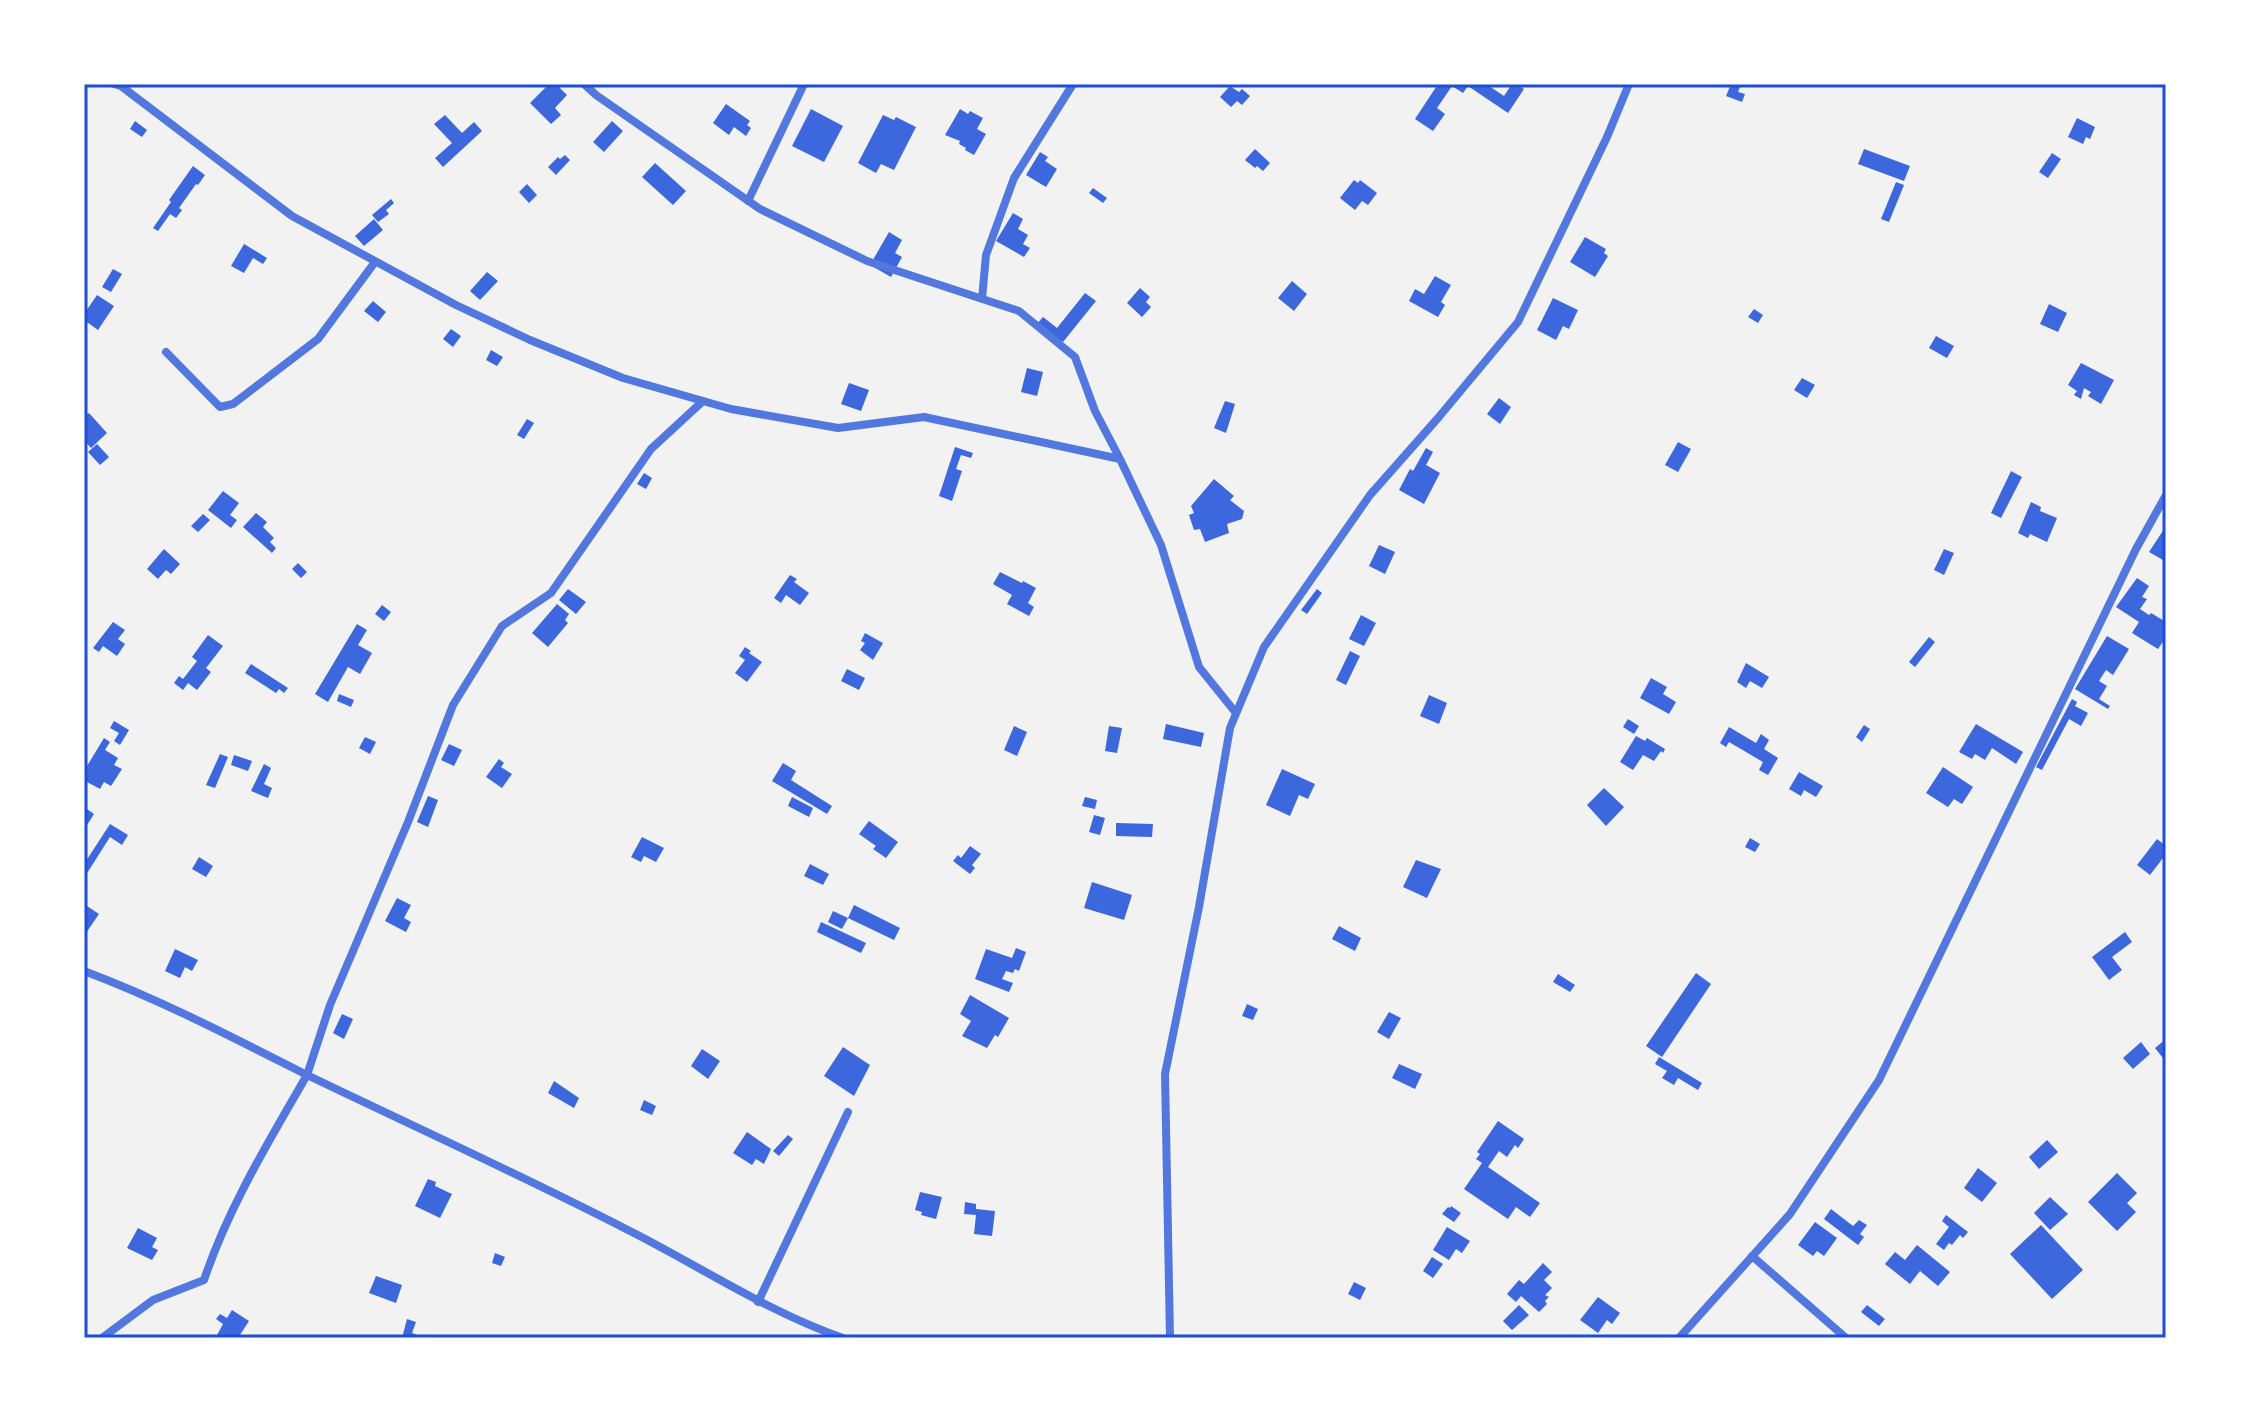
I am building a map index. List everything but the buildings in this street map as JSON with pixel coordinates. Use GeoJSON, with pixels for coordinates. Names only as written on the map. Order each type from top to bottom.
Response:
{"type":"FeatureCollection","features":[{"type":"Feature","properties":{"kind":"street"},"geometry":{"type":"LineString","coordinates":[[114,84],[121,86],[292,216],[456,305],[530,340],[623,378],[731,409],[838,428],[924,417],[1120,459]]}},
{"type":"Feature","properties":{"kind":"street"},"geometry":{"type":"LineString","coordinates":[[584,84],[760,209],[867,261],[1019,311],[1075,357],[1095,411],[1161,545],[1199,667],[1236,713]]}},
{"type":"Feature","properties":{"kind":"street"},"geometry":{"type":"LineString","coordinates":[[748,201],[804,84]]}},
{"type":"Feature","properties":{"kind":"street"},"geometry":{"type":"LineString","coordinates":[[982,299],[986,255],[1014,178],[1073,84]]}},
{"type":"Feature","properties":{"kind":"street"},"geometry":{"type":"LineString","coordinates":[[1170,1338],[1165,1074],[1199,907],[1230,728],[1264,647],[1370,495],[1518,322],[1607,137],[1629,84]]}},
{"type":"Feature","properties":{"kind":"street"},"geometry":{"type":"LineString","coordinates":[[166,352],[220,407],[233,404],[318,339],[375,262]]}},
{"type":"Feature","properties":{"kind":"street"},"geometry":{"type":"LineString","coordinates":[[102,1338],[153,1300],[204,1280],[215,1246],[250,1176],[307,1075],[330,1005],[408,822],[453,705],[502,626],[551,593],[651,449],[703,401]]}},
{"type":"Feature","properties":{"kind":"street"},"geometry":{"type":"LineString","coordinates":[[1679,1338],[1790,1214],[1879,1080],[2136,549],[2166,495]]}},
{"type":"Feature","properties":{"kind":"street"},"geometry":{"type":"LineString","coordinates":[[84,971],[133,989],[207,1024],[627,1229],[758,1302],[810,1327],[843,1338]]}},
{"type":"Feature","properties":{"kind":"street"},"geometry":{"type":"LineString","coordinates":[[758,1302],[848,1112]]}},
{"type":"Feature","properties":{"kind":"street"},"geometry":{"type":"LineString","coordinates":[[1752,1256],[1846,1338]]}}]}
